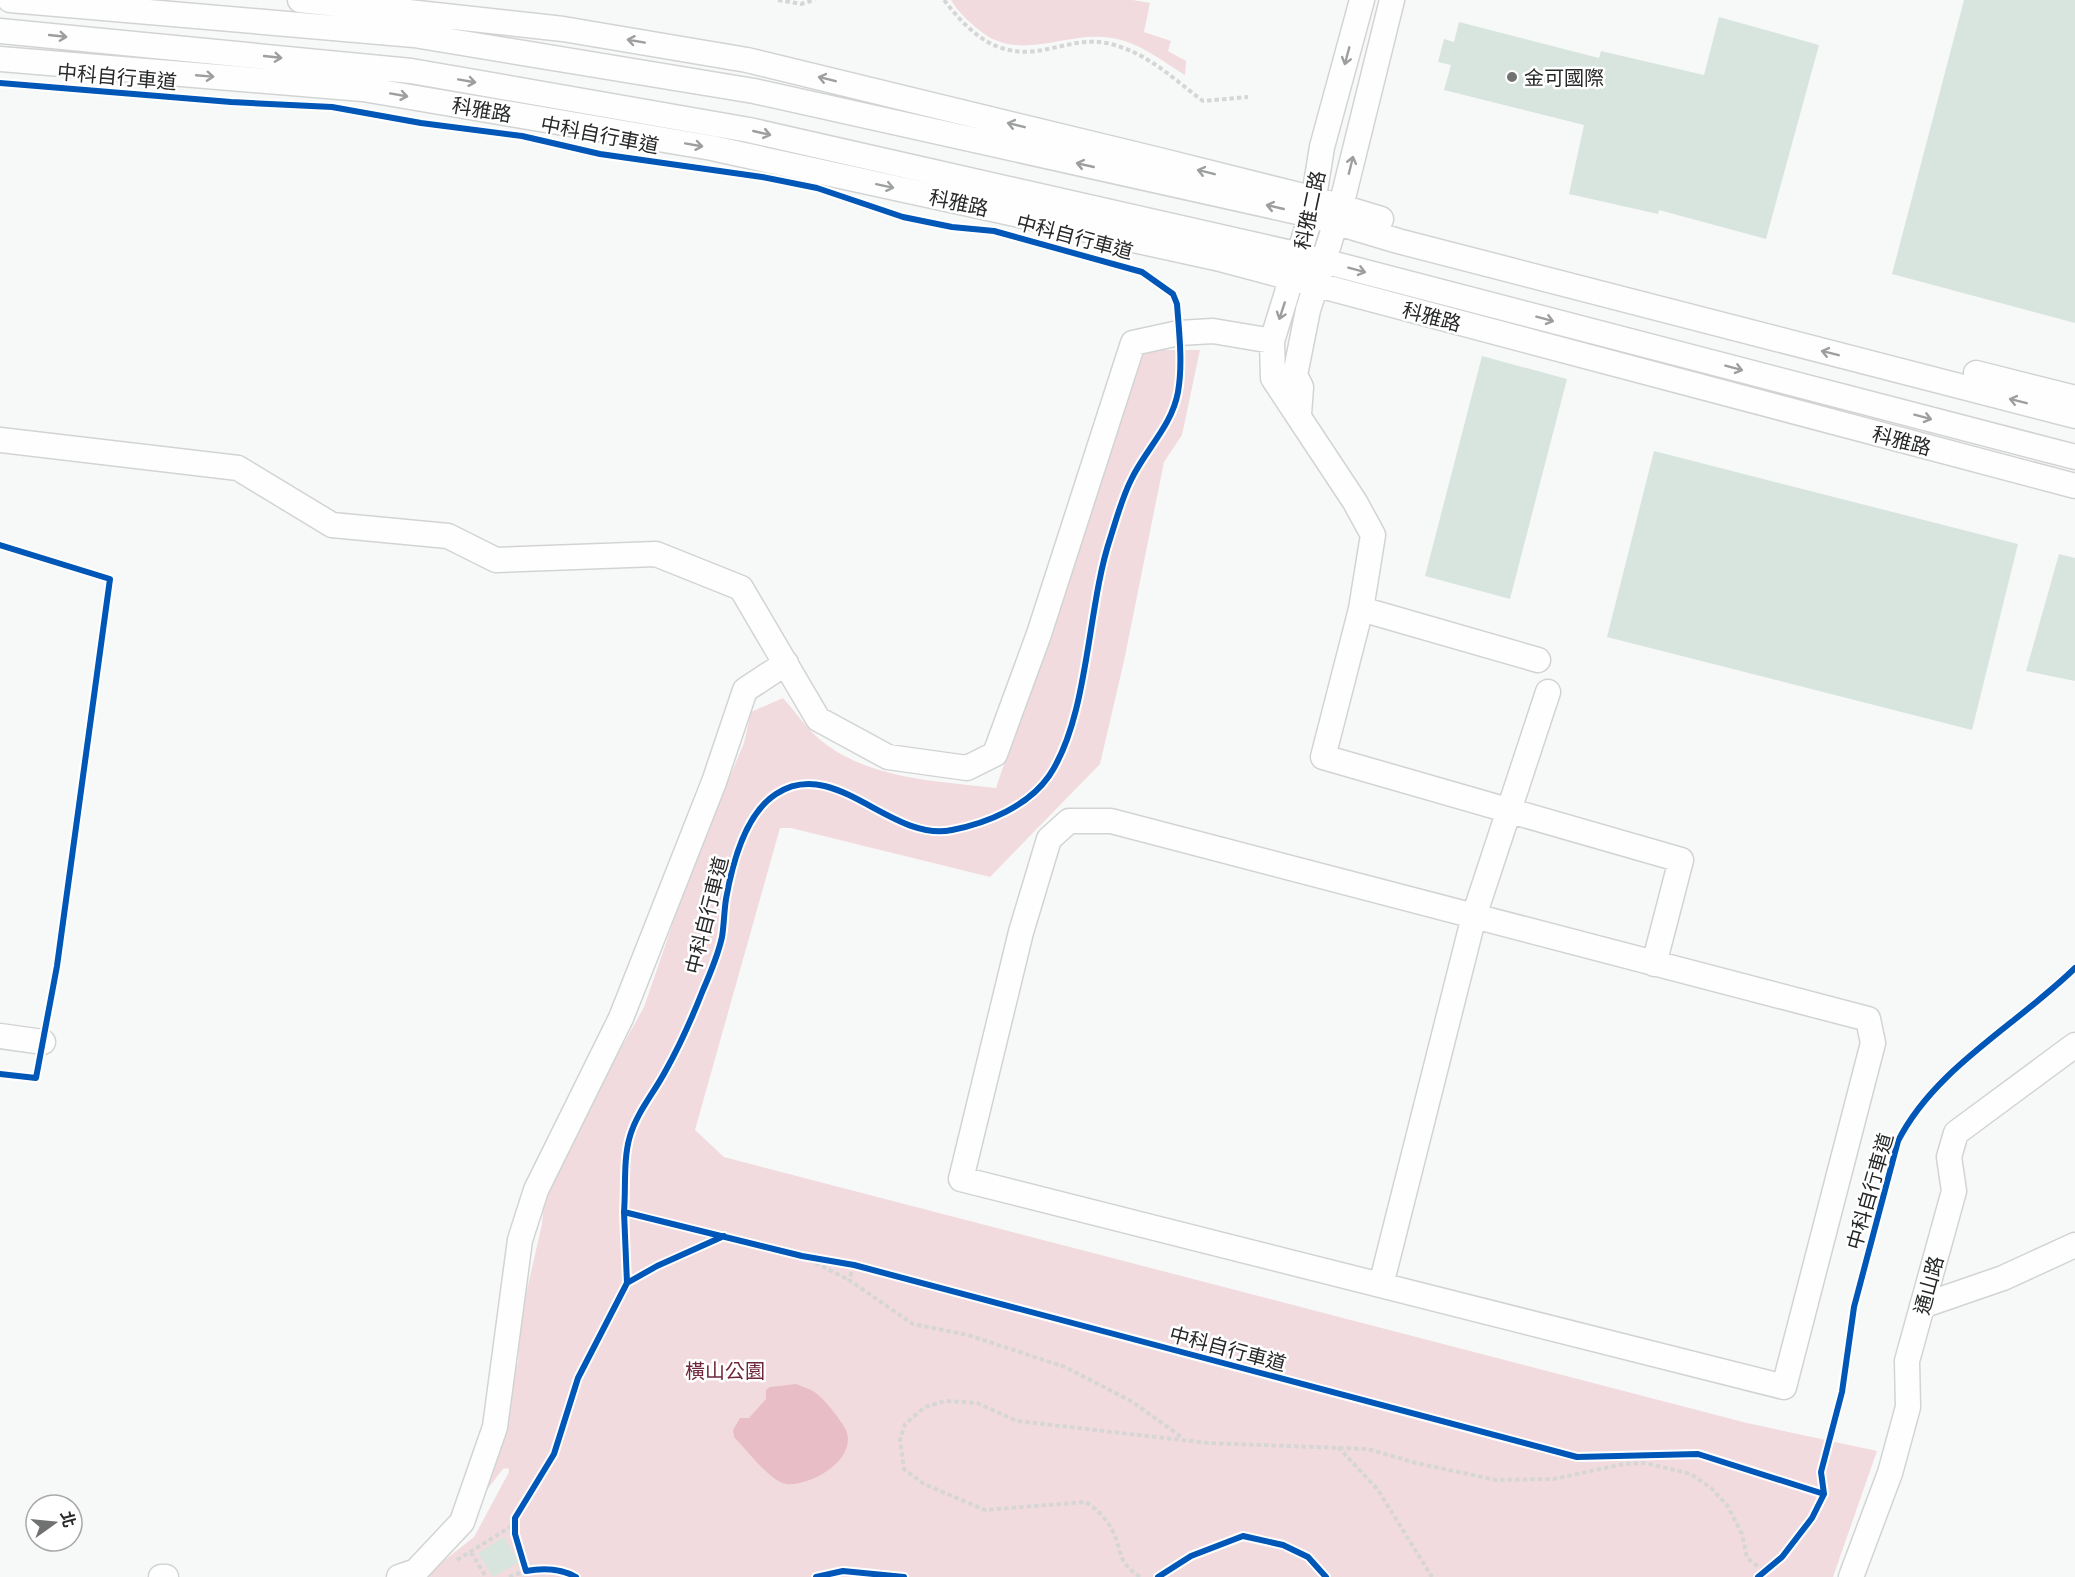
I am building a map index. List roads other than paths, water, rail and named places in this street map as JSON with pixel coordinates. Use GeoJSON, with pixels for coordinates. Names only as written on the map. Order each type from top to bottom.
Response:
{"type":"FeatureCollection","features":[{"type":"Feature","properties":{"kind":"street"},"geometry":{"type":"LineString","coordinates":[[10,0],[414,35],[754,91],[1313,207]]}},
{"type":"Feature","properties":{"kind":"street"},"geometry":{"type":"LineString","coordinates":[[300,0],[563,29],[747,60],[1338,214],[1403,226],[2075,399]]}},
{"type":"Feature","properties":{"kind":"street","name":"科雅二路"},"geometry":{"type":"LineString","coordinates":[[1362,0],[1322,147],[1313,207],[1272,341],[1273,378],[1299,414],[1355,502],[1373,535],[1361,609],[1323,757],[1509,810]]}},
{"type":"Feature","properties":{"kind":"street","name":"科雅二路"},"geometry":{"type":"LineString","coordinates":[[1299,414],[1301,387],[1295,375],[1308,310],[1338,214],[1392,0]]}},
{"type":"Feature","properties":{"kind":"street","name":"科雅路"},"geometry":{"type":"LineString","coordinates":[[0,30],[411,71],[749,130],[1300,255],[2075,457]]}},
{"type":"Feature","properties":{"kind":"street","name":"科雅路"},"geometry":{"type":"LineString","coordinates":[[0,59],[363,89],[712,148],[1216,258],[2075,486]]}},
{"type":"Feature","properties":{"kind":"street"},"geometry":{"type":"LineString","coordinates":[[1338,214],[1398,241],[2075,416]]}},
{"type":"Feature","properties":{"kind":"street"},"geometry":{"type":"LineString","coordinates":[[0,440],[238,468],[332,525],[448,536],[496,560],[656,554],[741,588],[818,719],[888,757],[967,768],[995,754],[1039,634],[1133,343],[1179,333],[1213,331],[1272,341]]}},
{"type":"Feature","properties":{"kind":"street"},"geometry":{"type":"LineString","coordinates":[[1361,609],[1538,660]]}},
{"type":"Feature","properties":{"kind":"street"},"geometry":{"type":"LineString","coordinates":[[399,1577],[416,1571],[462,1522],[495,1427],[520,1240],[536,1190],[621,1018],[714,782],[745,690],[786,663]]}},
{"type":"Feature","properties":{"kind":"street"},"geometry":{"type":"LineString","coordinates":[[1381,1285],[1474,916],[1548,692]]}},
{"type":"Feature","properties":{"kind":"street"},"geometry":{"type":"LineString","coordinates":[[1509,810],[1681,860],[1654,964]]}},
{"type":"Feature","properties":{"kind":"street"},"geometry":{"type":"LineString","coordinates":[[1069,821],[1111,821],[1654,964],[1868,1019],[1873,1043],[1784,1387],[961,1179],[1021,932],[1049,839],[1069,821]]}},
{"type":"Feature","properties":{"kind":"street"},"geometry":{"type":"LineString","coordinates":[[0,1036],[43,1042]]}},
{"type":"Feature","properties":{"kind":"street","name":"通山路"},"geometry":{"type":"LineString","coordinates":[[1851,1577],[1890,1473],[1908,1407],[1907,1361],[1954,1191],[1949,1157],[1956,1133],[2075,1045]]}},
{"type":"Feature","properties":{"kind":"street"},"geometry":{"type":"LineString","coordinates":[[1922,1306],[2003,1278],[2075,1245]]}},
{"type":"Feature","properties":{"kind":"street"},"geometry":{"type":"LineString","coordinates":[[161,1577],[166,1577]]}},
{"type":"Feature","properties":{"kind":"place","name":"金可國際"},"geometry":{"type":"Point","coordinates":[1512,77]}},
{"type":"Feature","properties":{"kind":"park label","name":"橫山公園"},"geometry":{"type":"Point","coordinates":[725,1370]}}]}
